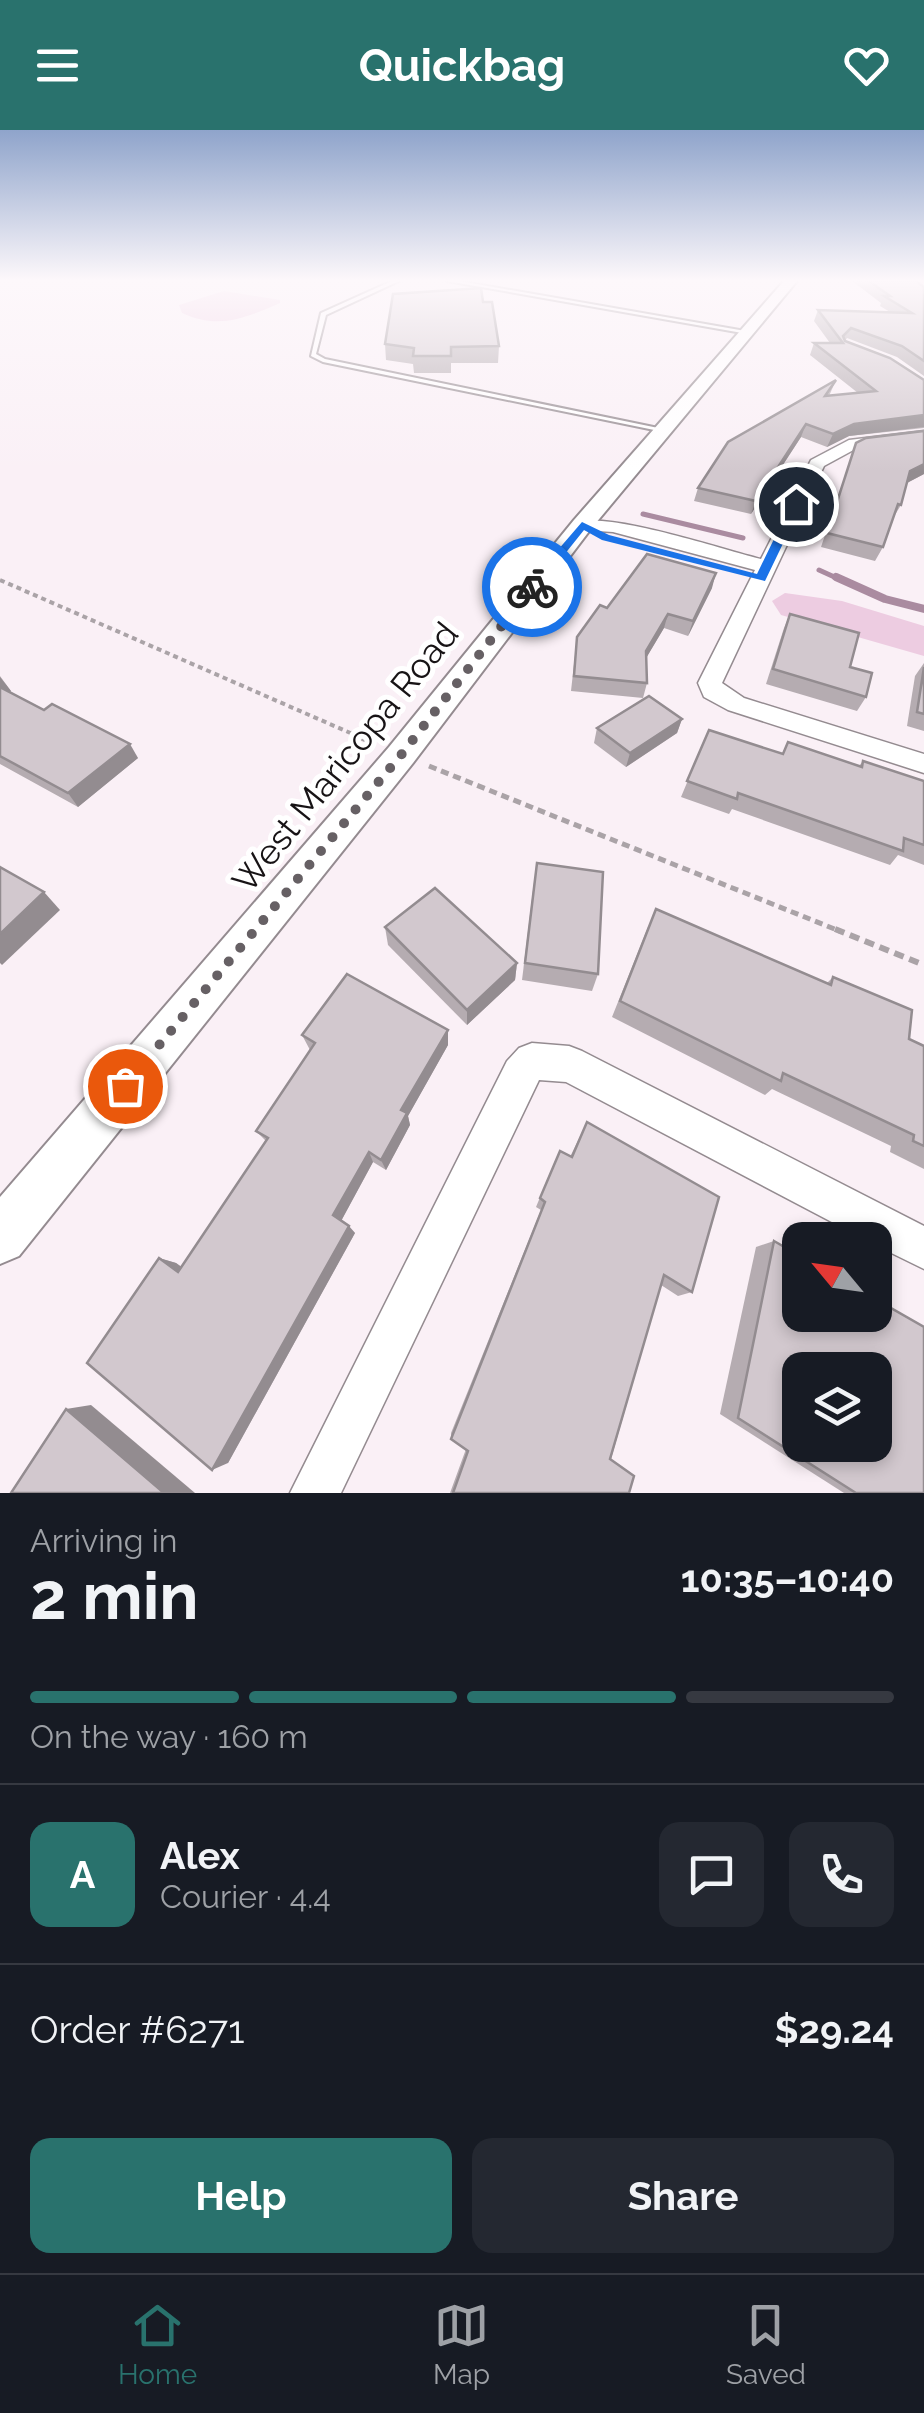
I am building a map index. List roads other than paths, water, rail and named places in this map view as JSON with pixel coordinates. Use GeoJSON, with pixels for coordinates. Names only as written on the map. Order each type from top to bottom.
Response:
{"type":"FeatureCollection","features":[{"type":"Feature","properties":{"kind":"street","name":"West Maricopa Road"},"geometry":{"type":"LineString","coordinates":[[0,1237],[401,755],[582,525],[737,345]]}},
{"type":"Feature","properties":{"kind":"street"},"geometry":{"type":"LineString","coordinates":[[924,435],[857,441],[818,463],[712,675],[712,691],[736,704],[924,764]]}},
{"type":"Feature","properties":{"kind":"street"},"geometry":{"type":"LineString","coordinates":[[582,525],[606,538],[764,573]]}},
{"type":"Feature","properties":{"kind":"street"},"geometry":{"type":"LineString","coordinates":[[315,1493],[520,1074],[532,1061],[569,1064],[924,1248]]}},
{"type":"Feature","properties":{"kind":"lane"},"geometry":{"type":"LineString","coordinates":[[316,345],[314,355],[323,360],[664,430]]}},
{"type":"Feature","properties":{"kind":"lane"},"geometry":{"type":"LineString","coordinates":[[512,399],[528,387]]}},
{"type":"Feature","properties":{"kind":"waterway"},"geometry":{"type":"LineString","coordinates":[[643,514],[743,538]]}},
{"type":"Feature","properties":{"kind":"waterway"},"geometry":{"type":"LineString","coordinates":[[819,570],[841,580]]}},
{"type":"Feature","properties":{"kind":"waterway"},"geometry":{"type":"LineString","coordinates":[[836,577],[885,599],[924,609]]}}]}
